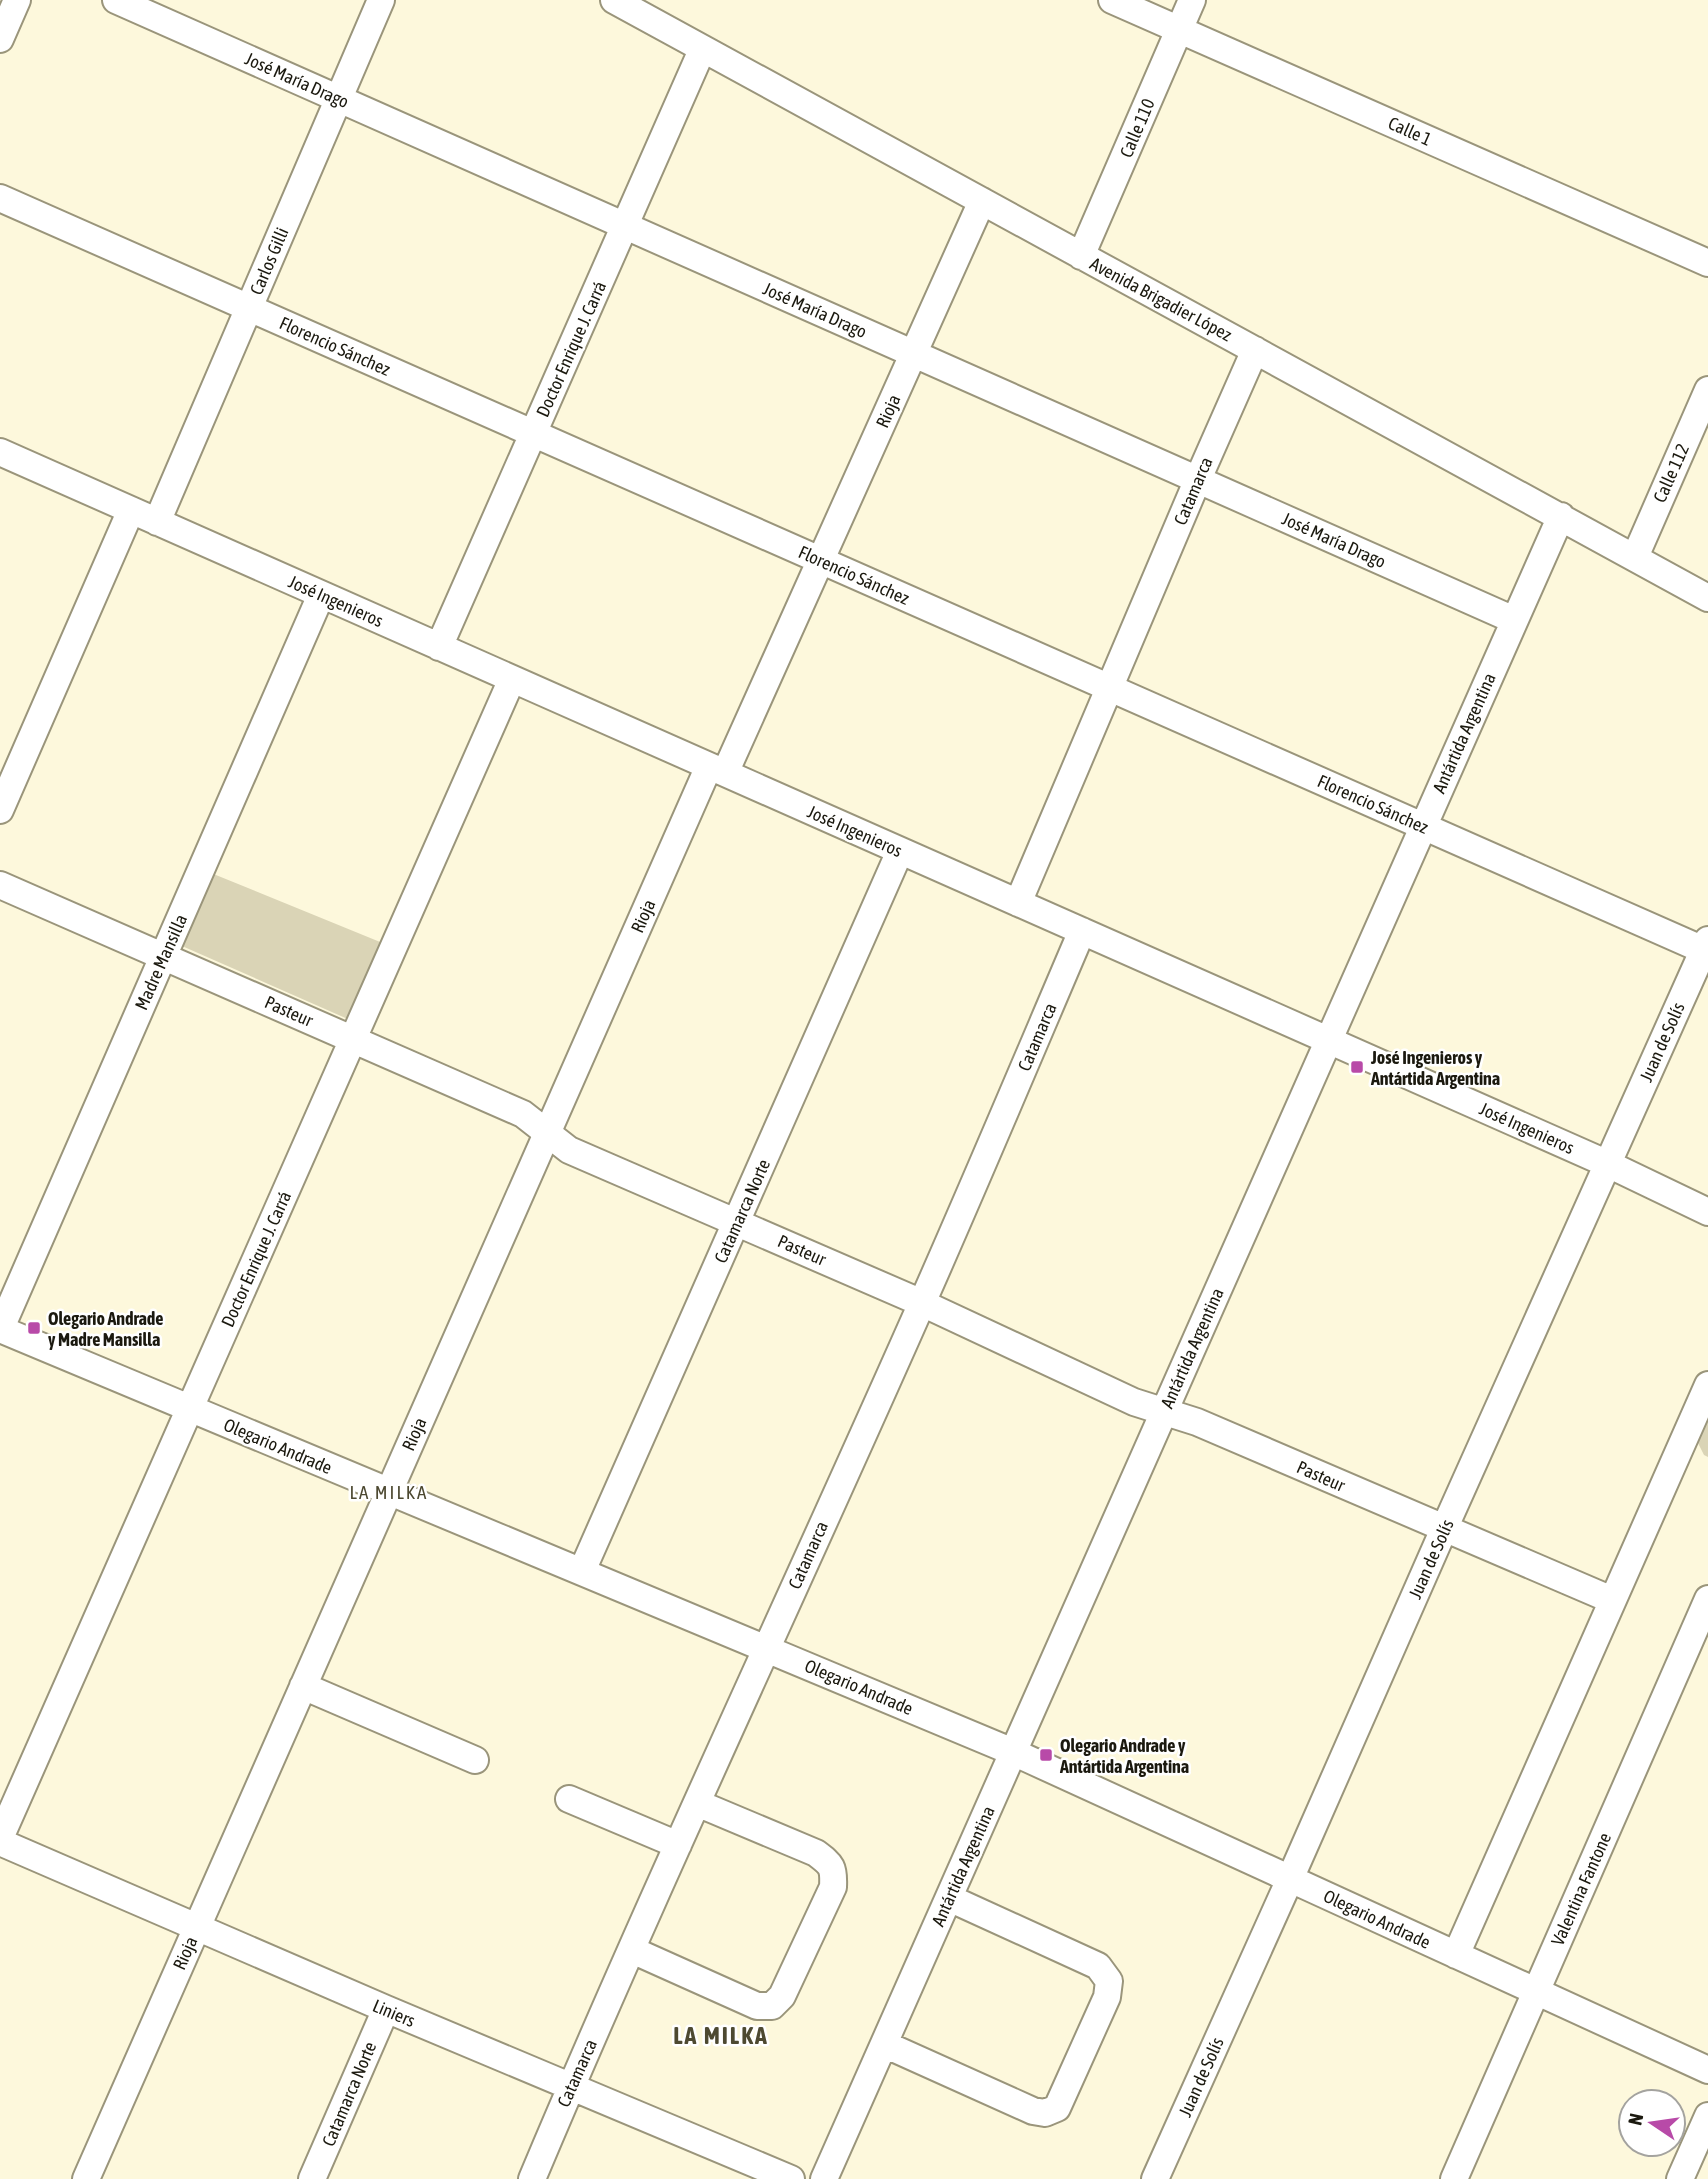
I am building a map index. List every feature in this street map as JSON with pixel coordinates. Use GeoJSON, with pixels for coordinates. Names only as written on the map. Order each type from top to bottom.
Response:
{"type":"FeatureCollection","features":[{"type":"Feature","properties":{"kind":"street"},"geometry":{"type":"LineString","coordinates":[[0,39],[17,0]]}},
{"type":"Feature","properties":{"kind":"street","name":"José María Drago"},"geometry":{"type":"LineString","coordinates":[[116,0],[1514,620]]}},
{"type":"Feature","properties":{"kind":"street","name":"Carlos Gilli"},"geometry":{"type":"LineString","coordinates":[[157,522],[381,0]]}},
{"type":"Feature","properties":{"kind":"street","name":"Avenida Brigadier López"},"geometry":{"type":"LineString","coordinates":[[614,0],[1708,598]]}},
{"type":"Feature","properties":{"kind":"street","name":"Calle 1"},"geometry":{"type":"LineString","coordinates":[[1112,0],[1708,263]]}},
{"type":"Feature","properties":{"kind":"street","name":"Calle 110"},"geometry":{"type":"LineString","coordinates":[[1081,256],[1192,0]]}},
{"type":"Feature","properties":{"kind":"street","name":"Doctor Enrique J. Carrá"},"geometry":{"type":"LineString","coordinates":[[439,647],[702,50]]}},
{"type":"Feature","properties":{"kind":"street","name":"Florencio Sánchez"},"geometry":{"type":"LineString","coordinates":[[0,198],[1423,826],[1706,947]]}},
{"type":"Feature","properties":{"kind":"street","name":"Rioja"},"geometry":{"type":"LineString","coordinates":[[86,2179],[548,1133],[717,770],[821,560],[982,201]]}},
{"type":"Feature","properties":{"kind":"street","name":"Catamarca"},"geometry":{"type":"LineString","coordinates":[[1018,903],[1255,350]]}},
{"type":"Feature","properties":{"kind":"street","name":"Calle 112"},"geometry":{"type":"LineString","coordinates":[[1634,557],[1708,390]]}},
{"type":"Feature","properties":{"kind":"street","name":"José Ingenieros"},"geometry":{"type":"LineString","coordinates":[[0,452],[1608,1164],[1708,1212]]}},
{"type":"Feature","properties":{"kind":"street"},"geometry":{"type":"LineString","coordinates":[[0,810],[131,510]]}},
{"type":"Feature","properties":{"kind":"street","name":"Antártida Argentina"},"geometry":{"type":"LineString","coordinates":[[824,2179],[1561,516]]}},
{"type":"Feature","properties":{"kind":"street","name":"Madre Mansilla"},"geometry":{"type":"LineString","coordinates":[[0,1329],[321,595]]}},
{"type":"Feature","properties":{"kind":"street","name":"Doctor Enrique J. Carrá"},"geometry":{"type":"LineString","coordinates":[[0,1840],[512,679]]}},
{"type":"Feature","properties":{"kind":"street","name":"Catamarca Norte"},"geometry":{"type":"LineString","coordinates":[[582,1571],[900,851]]}},
{"type":"Feature","properties":{"kind":"street","name":"Pasteur"},"geometry":{"type":"LineString","coordinates":[[0,885],[523,1114],[569,1150],[922,1303],[1134,1402],[1209,1427],[1612,1600]]}},
{"type":"Feature","properties":{"kind":"street","name":"Catamarca"},"geometry":{"type":"LineString","coordinates":[[532,2179],[678,1844],[922,1303],[1082,931]]}},
{"type":"Feature","properties":{"kind":"street","name":"Juan de Solís"},"geometry":{"type":"LineString","coordinates":[[1155,2179],[1706,947]]}},
{"type":"Feature","properties":{"kind":"street","name":"Olegario Andrade"},"geometry":{"type":"LineString","coordinates":[[0,1329],[1013,1752],[1708,2070]]}},
{"type":"Feature","properties":{"kind":"street"},"geometry":{"type":"LineString","coordinates":[[1456,1955],[1708,1385]]}},
{"type":"Feature","properties":{"kind":"street","name":"Valentina Fantone"},"geometry":{"type":"LineString","coordinates":[[1454,2179],[1708,1599]]}},
{"type":"Feature","properties":{"kind":"street"},"geometry":{"type":"LineString","coordinates":[[303,1686],[475,1760]]}},
{"type":"Feature","properties":{"kind":"street"},"geometry":{"type":"LineString","coordinates":[[569,1799],[678,1844]]}},
{"type":"Feature","properties":{"kind":"street"},"geometry":{"type":"LineString","coordinates":[[632,1950],[757,2006],[772,2006],[782,1997],[833,1887],[834,1870],[816,1853],[697,1803]]}},
{"type":"Feature","properties":{"kind":"street","name":"Liniers"},"geometry":{"type":"LineString","coordinates":[[0,1840],[197,1928],[791,2179]]}},
{"type":"Feature","properties":{"kind":"street"},"geometry":{"type":"LineString","coordinates":[[884,2043],[1032,2111],[1045,2113],[1057,2108],[1107,1997],[1109,1981],[1097,1966],[949,1898]]}},
{"type":"Feature","properties":{"kind":"street","name":"Catamarca Norte"},"geometry":{"type":"LineString","coordinates":[[312,2179],[386,2009]]}},
{"type":"Feature","properties":{"kind":"street"},"geometry":{"type":"LineString","coordinates":[[1680,2179],[1708,2116]]}},
{"type":"Feature","properties":{"kind":"shaded area"},"geometry":{"type":"Polygon","coordinates":[[[211,873],[385,944],[350,1020],[182,946],[211,873]]]}},
{"type":"Feature","properties":{"kind":"shaded area"},"geometry":{"type":"Polygon","coordinates":[[[1708,1418],[1708,1457],[1698,1443],[1708,1418]]]}},
{"type":"Feature","properties":{"kind":"place","name":"José Ingenieros y Antártida Argentina"},"geometry":{"type":"Point","coordinates":[1357,1067]}},
{"type":"Feature","properties":{"kind":"place","name":"Olegario Andrade y Madre Mansilla"},"geometry":{"type":"Point","coordinates":[34,1328]}},
{"type":"Feature","properties":{"kind":"place","name":"Olegario Andrade y Antártida Argentina"},"geometry":{"type":"Point","coordinates":[1046,1755]}},
{"type":"Feature","properties":{"kind":"district","name":"LA MILKA"},"geometry":{"type":"Point","coordinates":[389,1492]}},
{"type":"Feature","properties":{"kind":"district","name":"LA MILKA"},"geometry":{"type":"Point","coordinates":[721,2035]}}]}
